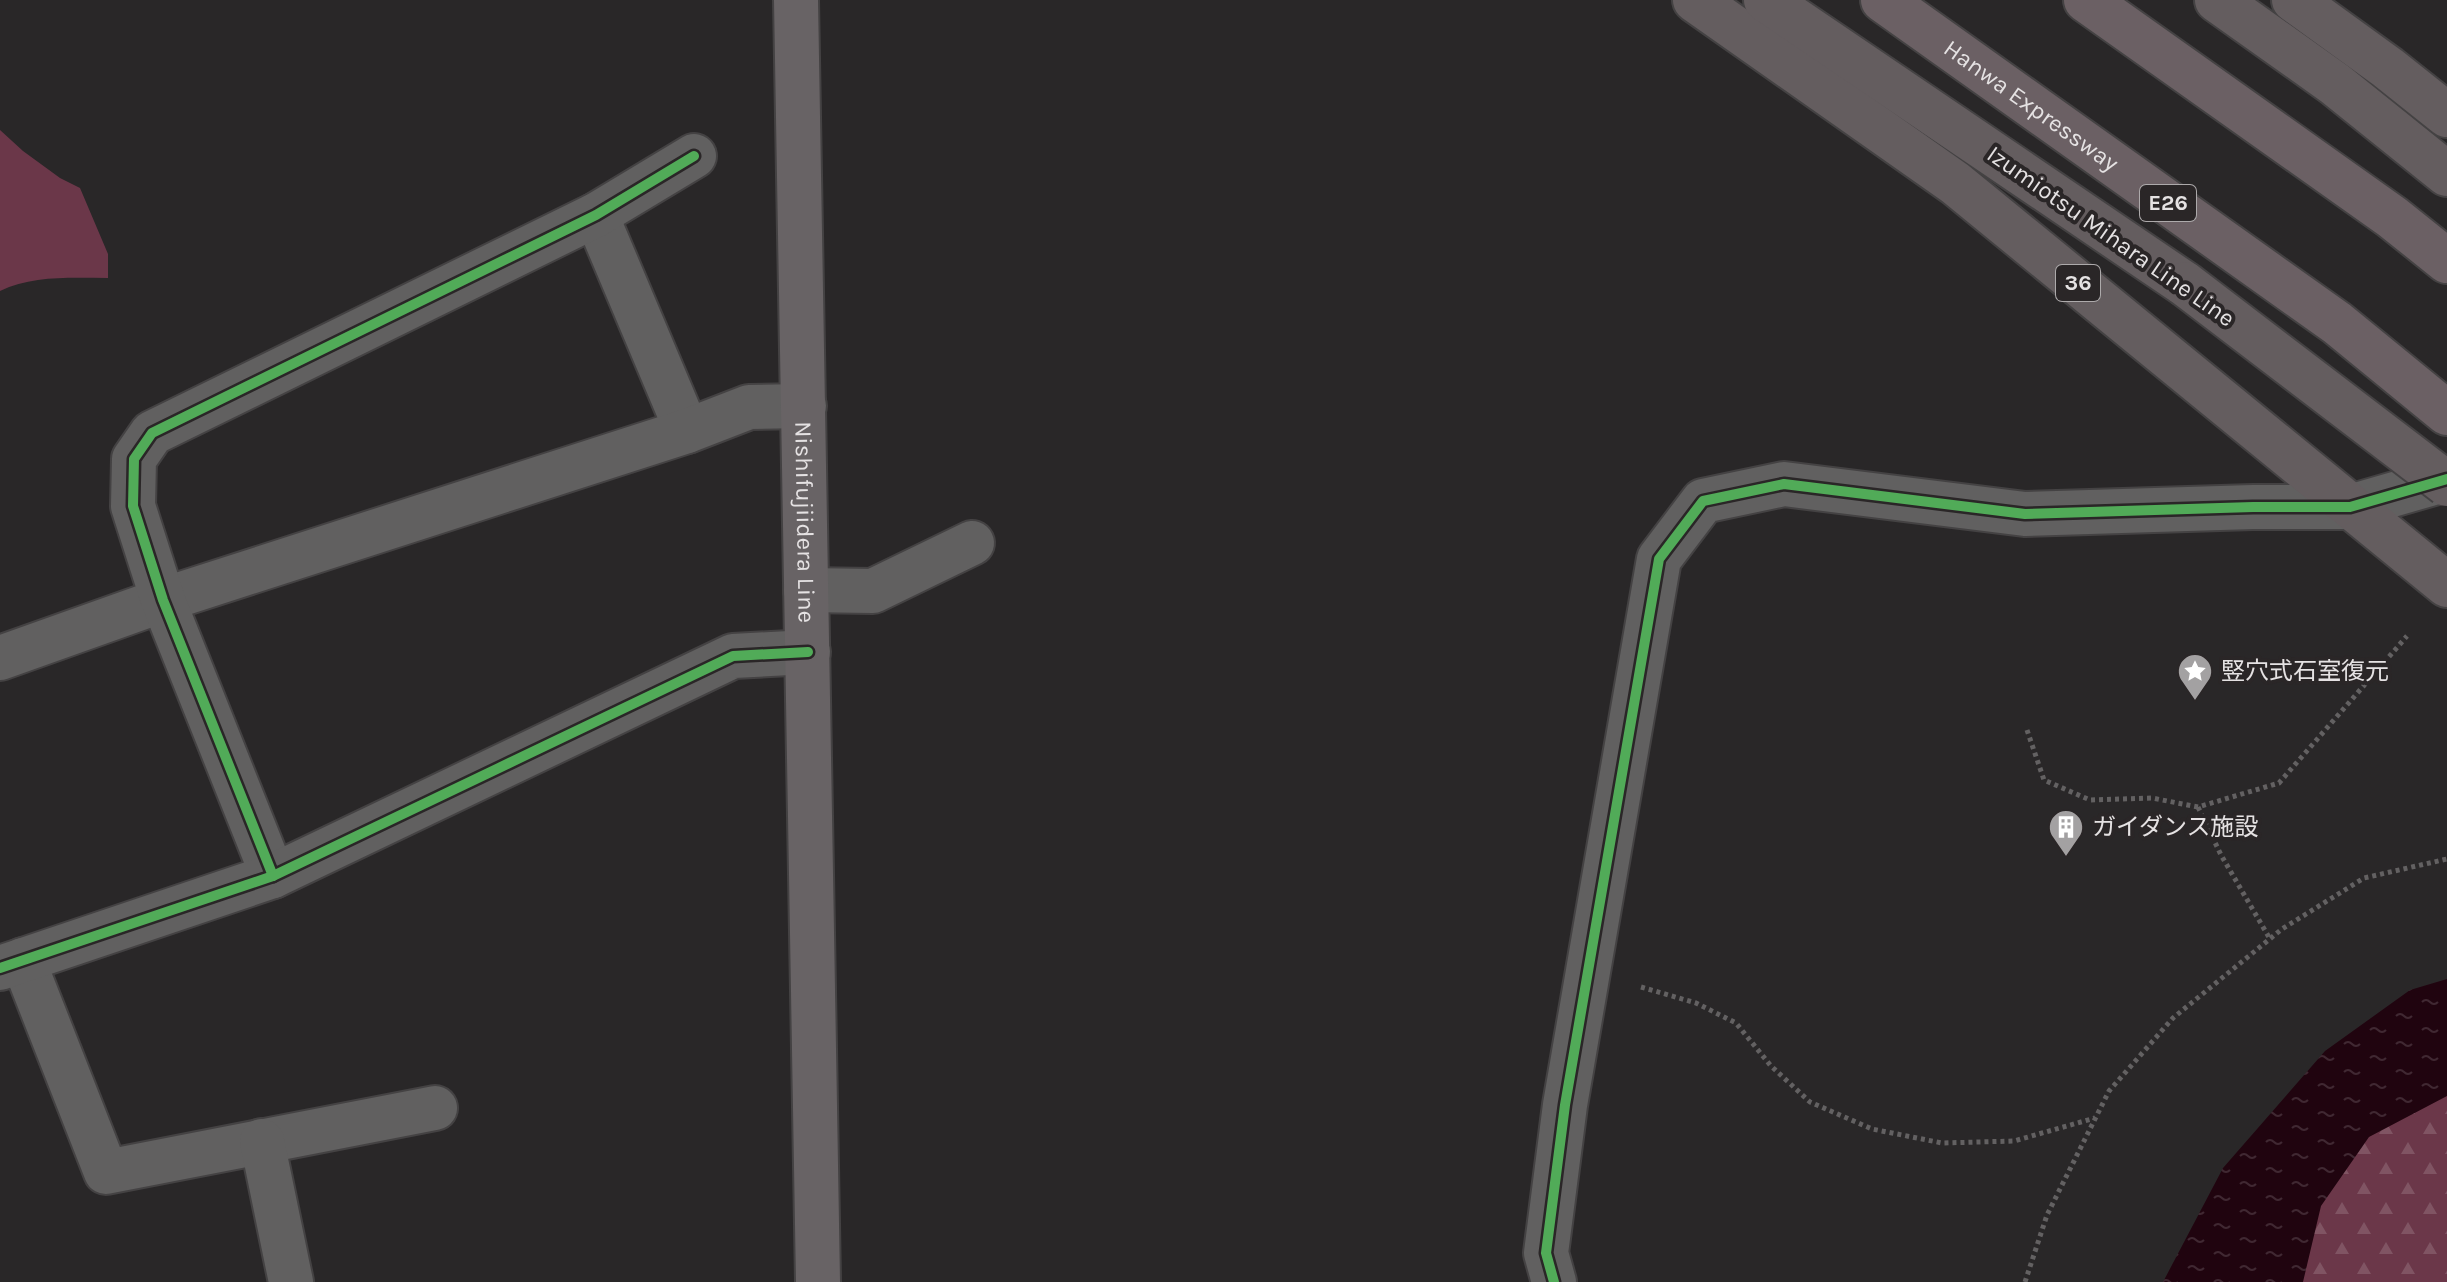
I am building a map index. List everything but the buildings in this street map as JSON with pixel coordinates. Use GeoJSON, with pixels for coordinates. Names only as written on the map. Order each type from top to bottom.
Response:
{"type":"FeatureCollection","features":[{"type":"Feature","properties":{"kind":"highway","name":"Hanwa Expressway"},"geometry":{"type":"LineString","coordinates":[[1883,0],[2337,323],[2447,413]]}},
{"type":"Feature","properties":{"kind":"highway"},"geometry":{"type":"LineString","coordinates":[[2086,0],[2392,217],[2447,261]]}},
{"type":"Feature","properties":{"kind":"main road","name":"Nishifujiidera Line"},"geometry":{"type":"LineString","coordinates":[[796,0],[818,1282]]}},
{"type":"Feature","properties":{"kind":"main road","name":"36"},"geometry":{"type":"LineString","coordinates":[[1695,0],[1955,183],[2447,585]]}},
{"type":"Feature","properties":{"kind":"main road","name":"Izumiotsu Mihara Line Line"},"geometry":{"type":"LineString","coordinates":[[1766,0],[2185,284],[2447,482]]}},
{"type":"Feature","properties":{"kind":"main road"},"geometry":{"type":"LineString","coordinates":[[2217,0],[2335,84],[2447,174]]}},
{"type":"Feature","properties":{"kind":"main road"},"geometry":{"type":"LineString","coordinates":[[2294,0],[2447,115]]}},
{"type":"Feature","properties":{"kind":"street"},"geometry":{"type":"LineString","coordinates":[[273,876],[163,600],[133,506],[134,459],[152,433],[596,215],[694,156]]}},
{"type":"Feature","properties":{"kind":"street"},"geometry":{"type":"LineString","coordinates":[[596,215],[687,431]]}},
{"type":"Feature","properties":{"kind":"street"},"geometry":{"type":"LineString","coordinates":[[0,658],[163,600],[687,431],[749,407],[804,406]]}},
{"type":"Feature","properties":{"kind":"street"},"geometry":{"type":"LineString","coordinates":[[1554,1282],[1546,1253],[1565,1105],[1659,559],[1703,501],[1784,484],[2025,514],[2350,507],[2447,482]]}},
{"type":"Feature","properties":{"kind":"street"},"geometry":{"type":"LineString","coordinates":[[806,590],[873,591],[972,543]]}},
{"type":"Feature","properties":{"kind":"street"},"geometry":{"type":"LineString","coordinates":[[435,1108],[106,1172],[12,964],[273,876],[733,656],[808,652]]}},
{"type":"Feature","properties":{"kind":"street"},"geometry":{"type":"LineString","coordinates":[[262,1141],[291,1282]]}},
{"type":"Feature","properties":{"kind":"path"},"geometry":{"type":"LineString","coordinates":[[2027,730],[2044,780],[2090,800],[2152,798],[2198,807],[2279,783],[2407,636]]}},
{"type":"Feature","properties":{"kind":"path"},"geometry":{"type":"LineString","coordinates":[[2198,807],[2221,855],[2270,939]]}},
{"type":"Feature","properties":{"kind":"path"},"geometry":{"type":"LineString","coordinates":[[2025,1282],[2047,1215],[2109,1091],[2173,1018],[2270,939],[2364,878],[2447,859]]}},
{"type":"Feature","properties":{"kind":"path"},"geometry":{"type":"LineString","coordinates":[[1588,972],[1696,1003],[1736,1023],[1771,1066],[1810,1102],[1872,1129],[1942,1143],[2014,1141],[2096,1117]]}},
{"type":"Feature","properties":{"kind":"green space"},"geometry":{"type":"Polygon","coordinates":[[[0,130],[60,178],[80,188],[108,254],[108,278],[39,280],[0,291],[0,130]]]}},
{"type":"Feature","properties":{"kind":"green space"},"geometry":{"type":"Polygon","coordinates":[[[2447,1067],[2447,1282],[2273,1282],[2334,1142],[2447,1067]]]}},
{"type":"Feature","properties":{"kind":"water"},"geometry":{"type":"Polygon","coordinates":[[[2447,979],[2447,1096],[2369,1137],[2321,1206],[2303,1282],[2163,1282],[2223,1168],[2325,1051],[2410,990],[2447,979]]]}},
{"type":"Feature","properties":{"kind":"cycle path"},"geometry":{"type":"LineString","coordinates":[[273,876],[163,600],[133,506],[134,459],[152,433],[596,215],[694,156]]}},
{"type":"Feature","properties":{"kind":"cycle path"},"geometry":{"type":"LineString","coordinates":[[1554,1282],[1546,1253],[1565,1105],[1659,559],[1703,501],[1784,484],[2025,514],[2350,507],[2447,479]]}},
{"type":"Feature","properties":{"kind":"cycle path"},"geometry":{"type":"LineString","coordinates":[[0,968],[273,876],[733,656],[808,652]]}},
{"type":"Feature","properties":{"kind":"place","name":"竪穴式石室復元"},"geometry":{"type":"Point","coordinates":[2195,702]}},
{"type":"Feature","properties":{"kind":"place","name":"ガイダンス施設"},"geometry":{"type":"Point","coordinates":[2066,858]}}]}
